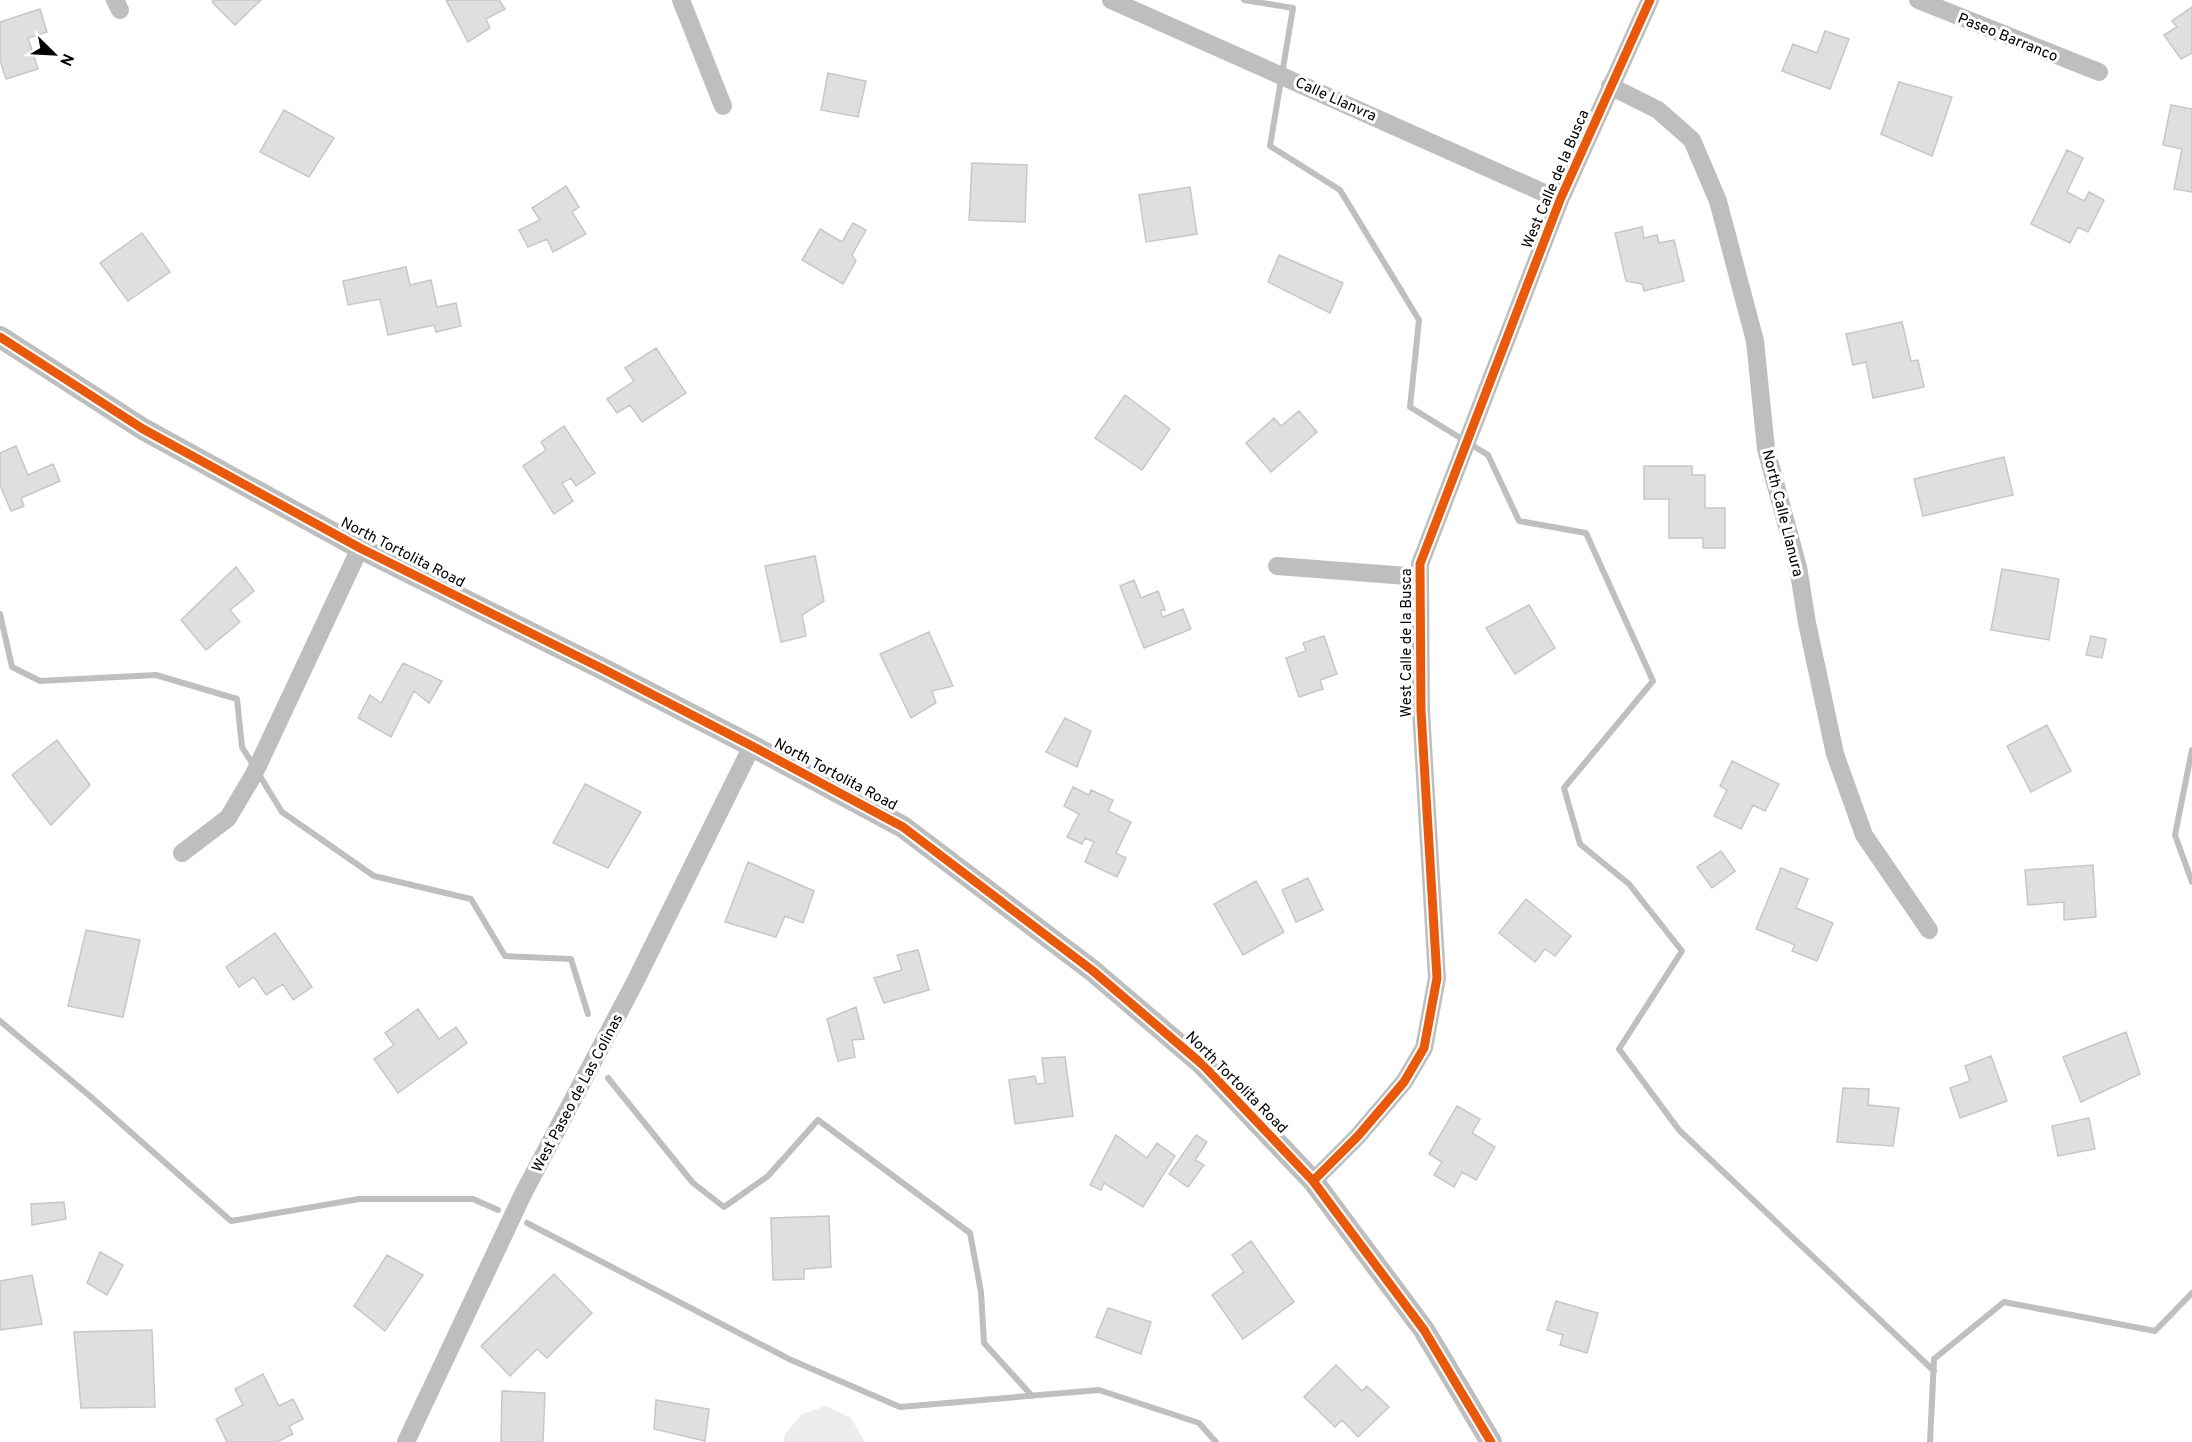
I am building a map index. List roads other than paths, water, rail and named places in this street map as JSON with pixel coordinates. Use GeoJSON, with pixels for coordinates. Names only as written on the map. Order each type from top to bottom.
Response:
{"type":"FeatureCollection","features":[{"type":"Feature","properties":{"kind":"street"},"geometry":{"type":"LineString","coordinates":[[681,0],[723,106]]}},
{"type":"Feature","properties":{"kind":"street","name":"Calle Llanvra"},"geometry":{"type":"LineString","coordinates":[[1111,0],[1560,200]]}},
{"type":"Feature","properties":{"kind":"street","name":"West Calle de la Busca"},"geometry":{"type":"LineString","coordinates":[[1313,1181],[1358,1136],[1404,1082],[1424,1048],[1437,978],[1421,711],[1420,564],[1560,200],[1650,0]]}},
{"type":"Feature","properties":{"kind":"street","name":"Paseo Barranco"},"geometry":{"type":"LineString","coordinates":[[1918,0],[2099,72]]}},
{"type":"Feature","properties":{"kind":"street","name":"North Calle Llanura"},"geometry":{"type":"LineString","coordinates":[[1610,86],[1658,110],[1692,140],[1718,201],[1755,341],[1766,449],[1798,567],[1807,623],[1835,754],[1864,835],[1929,930]]}},
{"type":"Feature","properties":{"kind":"street","name":"North Tortolita Road"},"geometry":{"type":"LineString","coordinates":[[0,337],[143,429],[360,548],[752,746],[903,827],[1093,971],[1203,1065],[1313,1181],[1424,1330],[1491,1442]]}},
{"type":"Feature","properties":{"kind":"street","name":"North Tortolita Road"},"geometry":{"type":"LineString","coordinates":[[182,854],[228,818],[254,774],[360,548]]}},
{"type":"Feature","properties":{"kind":"street","name":"West Calle de la Busca"},"geometry":{"type":"LineString","coordinates":[[1277,566],[1420,577]]}},
{"type":"Feature","properties":{"kind":"street","name":"West Paseo de Las Colinas"},"geometry":{"type":"LineString","coordinates":[[406,1442],[523,1194],[634,984],[752,746]]}},
{"type":"Feature","properties":{"kind":"waterway"},"geometry":{"type":"LineString","coordinates":[[1244,0],[1293,8],[1270,146],[1340,190],[1419,320],[1410,407],[1488,455],[1519,521],[1586,533],[1653,681],[1564,788],[1580,844],[1629,884],[1682,951],[1619,1049],[1679,1130],[1934,1371]]}},
{"type":"Feature","properties":{"kind":"waterway"},"geometry":{"type":"LineString","coordinates":[[0,614],[12,667],[40,681],[156,675],[237,699],[242,747],[282,812],[374,876],[471,899],[505,956],[571,959],[588,1014]]}},
{"type":"Feature","properties":{"kind":"waterway"},"geometry":{"type":"LineString","coordinates":[[2192,750],[2175,835],[2192,882]]}},
{"type":"Feature","properties":{"kind":"waterway"},"geometry":{"type":"LineString","coordinates":[[0,1021],[91,1097],[231,1221],[359,1199],[473,1199],[498,1210]]}},
{"type":"Feature","properties":{"kind":"waterway"},"geometry":{"type":"LineString","coordinates":[[608,1078],[693,1183],[724,1207],[768,1176],[818,1120],[970,1233],[981,1292],[984,1343],[1032,1396]]}},
{"type":"Feature","properties":{"kind":"waterway"},"geometry":{"type":"LineString","coordinates":[[527,1223],[789,1359],[900,1407],[1099,1390],[1199,1423],[1216,1442]]}},
{"type":"Feature","properties":{"kind":"waterway"},"geometry":{"type":"LineString","coordinates":[[1930,1442],[1934,1359],[2004,1302],[2155,1331],[2192,1293]]}}]}
